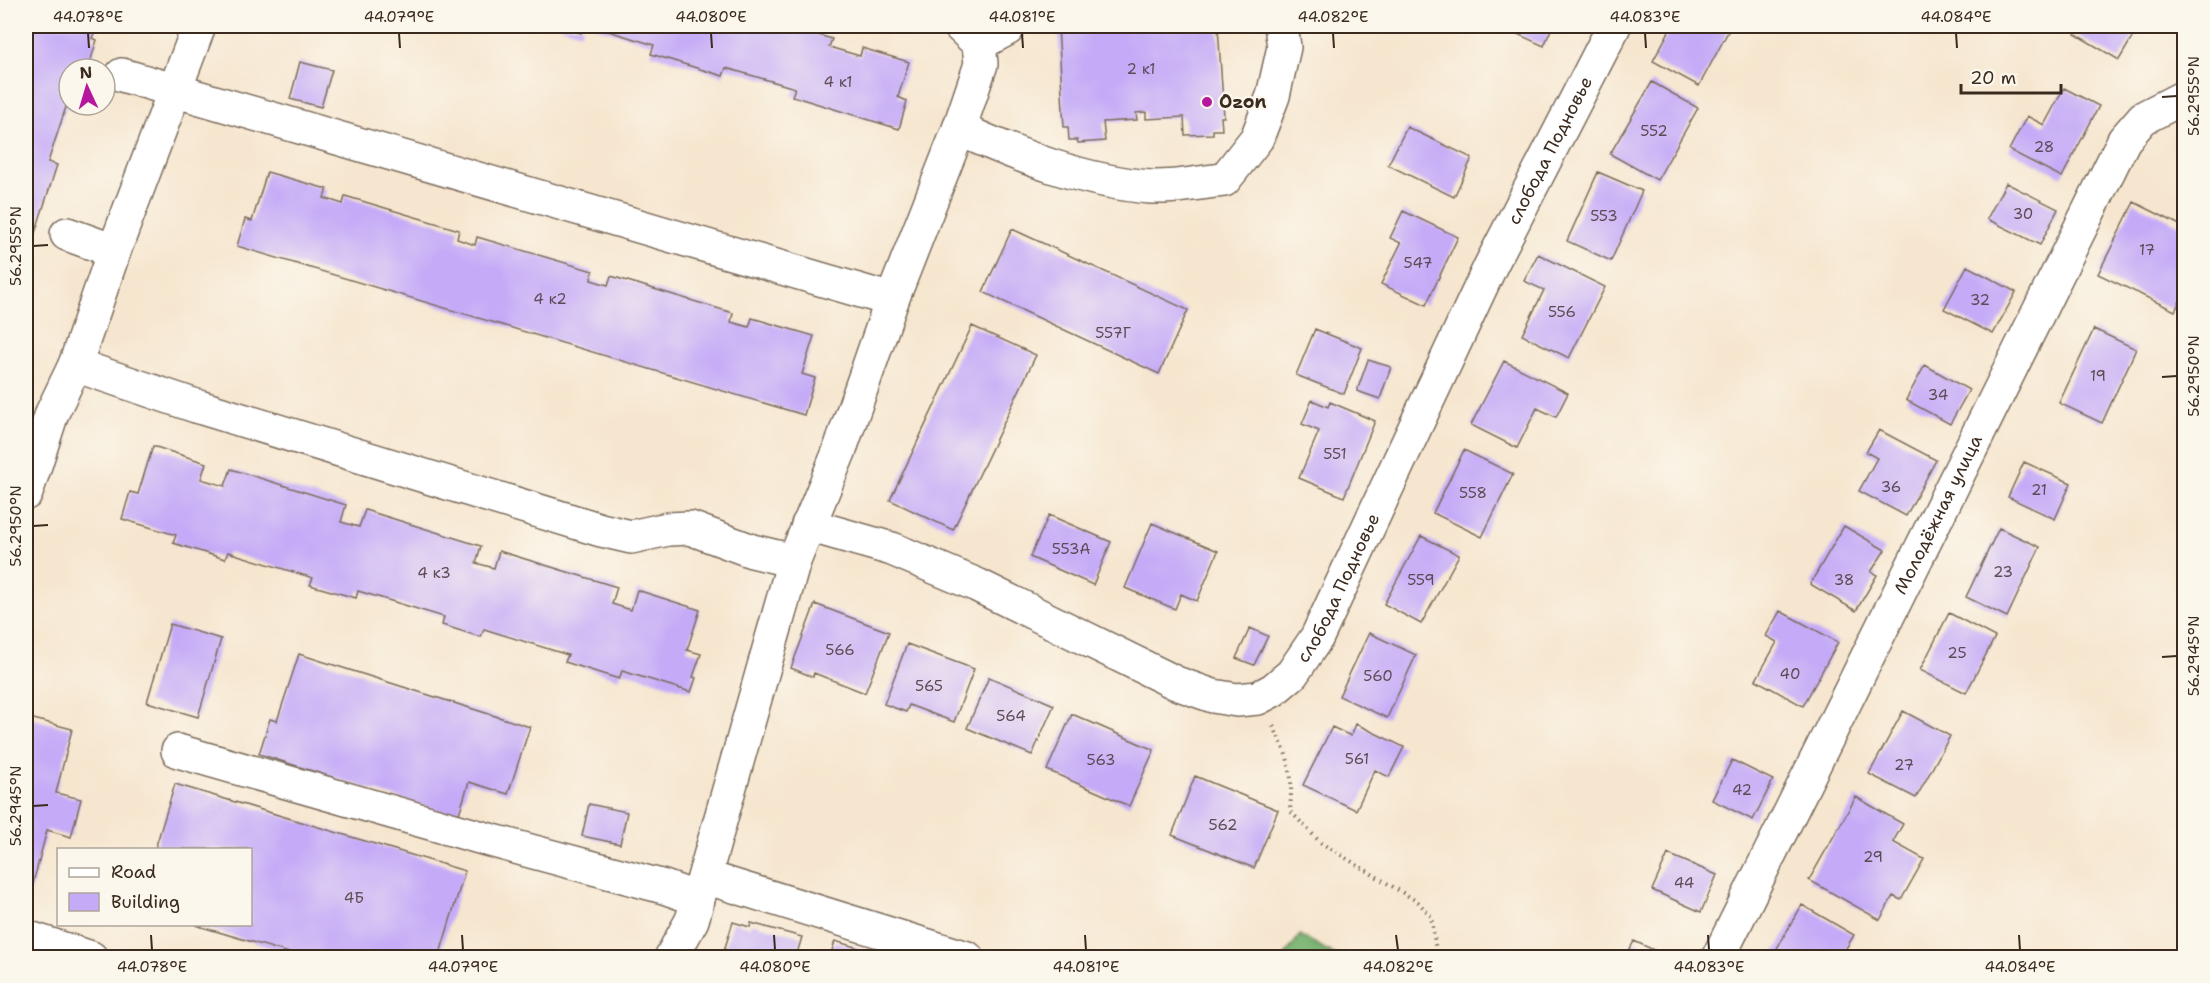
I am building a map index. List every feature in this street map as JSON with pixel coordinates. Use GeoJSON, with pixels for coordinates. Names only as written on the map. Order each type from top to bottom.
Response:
{"type":"FeatureCollection","features":[{"type":"Feature","properties":{"kind":"street"},"geometry":{"type":"LineString","coordinates":[[26,493],[39,410],[75,365],[114,251],[199,26]]}},
{"type":"Feature","properties":{"kind":"street"},"geometry":{"type":"LineString","coordinates":[[671,957],[692,920],[794,561],[839,452],[892,300],[959,129],[981,64],[970,35],[1007,29],[1008,26]]}},
{"type":"Feature","properties":{"kind":"street"},"geometry":{"type":"LineString","coordinates":[[959,129],[1000,147],[1102,181],[1154,187],[1224,180],[1257,138],[1273,96],[1284,47],[1281,26]]}},
{"type":"Feature","properties":{"kind":"street","name":"слобода Подновье"},"geometry":{"type":"LineString","coordinates":[[1258,698],[1273,690],[1292,674],[1317,637],[1491,265],[1614,26]]}},
{"type":"Feature","properties":{"kind":"street"},"geometry":{"type":"LineString","coordinates":[[122,75],[892,300]]}},
{"type":"Feature","properties":{"kind":"street","name":"Молодёжная улица"},"geometry":{"type":"LineString","coordinates":[[1718,957],[2124,140],[2143,118],[2184,97]]}},
{"type":"Feature","properties":{"kind":"street"},"geometry":{"type":"LineString","coordinates":[[67,234],[114,251]]}},
{"type":"Feature","properties":{"kind":"street"},"geometry":{"type":"LineString","coordinates":[[75,365],[207,409],[601,530],[631,537],[668,529],[690,528],[752,551],[794,561]]}},
{"type":"Feature","properties":{"kind":"street"},"geometry":{"type":"LineString","coordinates":[[808,525],[892,549],[977,585],[1176,683],[1213,696],[1237,700],[1258,698]]}},
{"type":"Feature","properties":{"kind":"street"},"geometry":{"type":"LineString","coordinates":[[178,751],[664,887],[701,888],[968,957]]}},
{"type":"Feature","properties":{"kind":"street"},"geometry":{"type":"LineString","coordinates":[[26,937],[91,957]]}},
{"type":"Feature","properties":{"kind":"path"},"geometry":{"type":"LineString","coordinates":[[1258,698],[1287,754],[1292,778],[1290,811],[1321,843],[1418,902],[1431,916],[1437,957]]}},
{"type":"Feature","properties":{"kind":"green space"},"geometry":{"type":"Polygon","coordinates":[[[1300,935],[1339,957],[1284,957],[1300,935]]]}},
{"type":"Feature","properties":{"kind":"building"},"geometry":{"type":"Polygon","coordinates":[[[26,26],[98,26],[92,38],[97,40],[92,57],[57,57],[57,117],[63,117],[48,162],[57,165],[26,261],[26,26]]]}},
{"type":"Feature","properties":{"kind":"building"},"geometry":{"type":"Polygon","coordinates":[[[558,26],[583,26],[581,33],[558,26]]]}},
{"type":"Feature","properties":{"kind":"building"},"geometry":{"type":"Polygon","coordinates":[[[592,26],[788,26],[832,39],[829,47],[860,56],[862,48],[909,62],[898,97],[907,101],[899,129],[792,96],[795,88],[726,68],[723,76],[651,54],[654,45],[592,26]]]}},
{"type":"Feature","properties":{"kind":"building"},"geometry":{"type":"Polygon","coordinates":[[[1058,26],[1218,26],[1224,117],[1221,117],[1222,130],[1213,130],[1213,134],[1185,135],[1184,117],[1146,119],[1146,112],[1136,113],[1137,120],[1103,122],[1105,141],[1078,143],[1077,140],[1069,140],[1068,127],[1064,127],[1058,26]]]}},
{"type":"Feature","properties":{"kind":"building"},"geometry":{"type":"Polygon","coordinates":[[[1503,26],[1549,26],[1552,27],[1544,46],[1503,26]]]}},
{"type":"Feature","properties":{"kind":"building"},"geometry":{"type":"Polygon","coordinates":[[[1672,26],[1731,26],[1699,86],[1653,61],[1672,26]]]}},
{"type":"Feature","properties":{"kind":"building"},"geometry":{"type":"Polygon","coordinates":[[[2080,26],[2139,26],[2119,60],[2075,34],[2080,26]]]}},
{"type":"Feature","properties":{"kind":"building"},"geometry":{"type":"Polygon","coordinates":[[[300,62],[332,70],[321,107],[290,99],[300,62]]]}},
{"type":"Feature","properties":{"kind":"building"},"geometry":{"type":"Polygon","coordinates":[[[1652,82],[1698,108],[1657,180],[1610,154],[1652,82]]]}},
{"type":"Feature","properties":{"kind":"building"},"geometry":{"type":"Polygon","coordinates":[[[2064,88],[2099,106],[2062,177],[2009,150],[2027,116],[2044,125],[2064,88]]]}},
{"type":"Feature","properties":{"kind":"building"},"geometry":{"type":"Polygon","coordinates":[[[1407,127],[1472,158],[1454,197],[1388,165],[1407,127]]]}},
{"type":"Feature","properties":{"kind":"building"},"geometry":{"type":"Polygon","coordinates":[[[267,172],[327,189],[324,198],[343,204],[345,196],[459,230],[457,239],[475,245],[477,237],[593,271],[591,280],[608,285],[611,276],[733,313],[731,322],[749,327],[752,318],[814,336],[802,374],[815,378],[804,415],[237,246],[245,219],[252,221],[267,172]]]}},
{"type":"Feature","properties":{"kind":"building"},"geometry":{"type":"Polygon","coordinates":[[[1598,172],[1642,191],[1611,261],[1567,241],[1598,172]]]}},
{"type":"Feature","properties":{"kind":"building"},"geometry":{"type":"Polygon","coordinates":[[[2006,183],[2058,209],[2040,245],[1987,219],[2006,183]]]}},
{"type":"Feature","properties":{"kind":"building"},"geometry":{"type":"Polygon","coordinates":[[[2134,202],[2184,227],[2184,293],[2175,311],[2098,274],[2134,202]]]}},
{"type":"Feature","properties":{"kind":"building"},"geometry":{"type":"Polygon","coordinates":[[[1403,211],[1458,237],[1426,305],[1381,284],[1401,243],[1390,238],[1403,211]]]}},
{"type":"Feature","properties":{"kind":"building"},"geometry":{"type":"Polygon","coordinates":[[[1012,229],[1188,310],[1159,374],[983,292],[1012,229]]]}},
{"type":"Feature","properties":{"kind":"building"},"geometry":{"type":"Polygon","coordinates":[[[1538,254],[1605,287],[1569,358],[1522,335],[1544,290],[1524,281],[1538,254]]]}},
{"type":"Feature","properties":{"kind":"building"},"geometry":{"type":"Polygon","coordinates":[[[1967,266],[2016,292],[1993,334],[1944,309],[1967,266]]]}},
{"type":"Feature","properties":{"kind":"building"},"geometry":{"type":"Polygon","coordinates":[[[972,326],[1036,355],[953,530],[890,500],[972,326]]]}},
{"type":"Feature","properties":{"kind":"building"},"geometry":{"type":"Polygon","coordinates":[[[1315,329],[1362,348],[1344,394],[1296,375],[1315,329]]]}},
{"type":"Feature","properties":{"kind":"building"},"geometry":{"type":"Polygon","coordinates":[[[2094,329],[2136,349],[2102,423],[2059,403],[2094,329]]]}},
{"type":"Feature","properties":{"kind":"building"},"geometry":{"type":"Polygon","coordinates":[[[1368,360],[1391,367],[1380,399],[1357,391],[1368,360]]]}},
{"type":"Feature","properties":{"kind":"building"},"geometry":{"type":"Polygon","coordinates":[[[1504,361],[1568,393],[1556,417],[1537,408],[1517,448],[1471,425],[1504,361]]]}},
{"type":"Feature","properties":{"kind":"building"},"geometry":{"type":"Polygon","coordinates":[[[1925,365],[1969,390],[1950,424],[1906,400],[1925,365]]]}},
{"type":"Feature","properties":{"kind":"building"},"geometry":{"type":"Polygon","coordinates":[[[1312,400],[1328,407],[1330,402],[1375,421],[1344,497],[1299,478],[1319,431],[1302,424],[1312,400]]]}},
{"type":"Feature","properties":{"kind":"building"},"geometry":{"type":"Polygon","coordinates":[[[1879,430],[1936,460],[1906,516],[1859,491],[1877,458],[1866,452],[1879,430]]]}},
{"type":"Feature","properties":{"kind":"building"},"geometry":{"type":"Polygon","coordinates":[[[153,446],[206,463],[201,479],[225,486],[231,469],[346,505],[341,522],[359,527],[365,510],[481,546],[476,563],[494,568],[499,551],[617,587],[612,604],[631,610],[637,590],[700,610],[687,650],[701,654],[693,677],[696,678],[691,692],[622,671],[619,679],[565,662],[568,655],[484,629],[481,637],[442,625],[444,617],[358,591],[356,598],[310,585],[313,578],[228,552],[225,559],[173,543],[176,535],[122,519],[130,492],[138,494],[153,446]]]}},
{"type":"Feature","properties":{"kind":"building"},"geometry":{"type":"Polygon","coordinates":[[[1464,450],[1513,474],[1482,537],[1433,513],[1464,450]]]}},
{"type":"Feature","properties":{"kind":"building"},"geometry":{"type":"Polygon","coordinates":[[[2024,462],[2071,483],[2055,519],[2008,497],[2024,462]]]}},
{"type":"Feature","properties":{"kind":"building"},"geometry":{"type":"Polygon","coordinates":[[[1049,515],[1111,542],[1093,585],[1030,557],[1049,515]]]}},
{"type":"Feature","properties":{"kind":"building"},"geometry":{"type":"Polygon","coordinates":[[[1152,523],[1218,551],[1197,601],[1181,594],[1175,609],[1125,588],[1152,523]]]}},
{"type":"Feature","properties":{"kind":"building"},"geometry":{"type":"Polygon","coordinates":[[[1844,526],[1885,550],[1871,572],[1877,575],[1856,611],[1810,584],[1844,526]]]}},
{"type":"Feature","properties":{"kind":"building"},"geometry":{"type":"Polygon","coordinates":[[[1999,528],[2040,547],[2007,617],[1966,597],[1999,528]]]}},
{"type":"Feature","properties":{"kind":"building"},"geometry":{"type":"Polygon","coordinates":[[[1421,536],[1459,555],[1421,624],[1384,604],[1421,536]]]}},
{"type":"Feature","properties":{"kind":"building"},"geometry":{"type":"Polygon","coordinates":[[[815,604],[889,632],[865,693],[814,673],[813,677],[791,668],[815,604]]]}},
{"type":"Feature","properties":{"kind":"building"},"geometry":{"type":"Polygon","coordinates":[[[1780,611],[1838,642],[1803,706],[1756,680],[1777,642],[1766,636],[1780,611]]]}},
{"type":"Feature","properties":{"kind":"building"},"geometry":{"type":"Polygon","coordinates":[[[1949,613],[1995,637],[1966,693],[1920,670],[1949,613]]]}},
{"type":"Feature","properties":{"kind":"building"},"geometry":{"type":"Polygon","coordinates":[[[170,624],[221,639],[198,717],[147,702],[170,624]]]}},
{"type":"Feature","properties":{"kind":"building"},"geometry":{"type":"Polygon","coordinates":[[[1250,628],[1268,636],[1254,665],[1236,658],[1250,628]]]}},
{"type":"Feature","properties":{"kind":"building"},"geometry":{"type":"Polygon","coordinates":[[[1369,633],[1416,655],[1387,718],[1339,696],[1369,633]]]}},
{"type":"Feature","properties":{"kind":"building"},"geometry":{"type":"Polygon","coordinates":[[[907,644],[974,669],[954,722],[909,705],[906,712],[884,704],[907,644]]]}},
{"type":"Feature","properties":{"kind":"building"},"geometry":{"type":"Polygon","coordinates":[[[299,654],[530,727],[508,794],[469,782],[458,817],[259,754],[270,719],[277,721],[299,654]]]}},
{"type":"Feature","properties":{"kind":"building"},"geometry":{"type":"Polygon","coordinates":[[[989,677],[1054,705],[1032,755],[967,728],[989,677]]]}},
{"type":"Feature","properties":{"kind":"building"},"geometry":{"type":"Polygon","coordinates":[[[1903,711],[1950,736],[1916,798],[1869,774],[1903,711]]]}},
{"type":"Feature","properties":{"kind":"building"},"geometry":{"type":"Polygon","coordinates":[[[1072,714],[1154,750],[1129,806],[1047,770],[1072,714]]]}},
{"type":"Feature","properties":{"kind":"building"},"geometry":{"type":"Polygon","coordinates":[[[26,717],[72,729],[56,793],[81,799],[71,837],[47,830],[31,891],[26,890],[26,717]]]}},
{"type":"Feature","properties":{"kind":"building"},"geometry":{"type":"Polygon","coordinates":[[[1356,724],[1404,747],[1389,777],[1375,770],[1356,810],[1303,785],[1332,727],[1351,736],[1356,724]]]}},
{"type":"Feature","properties":{"kind":"building"},"geometry":{"type":"Polygon","coordinates":[[[1732,760],[1773,780],[1753,820],[1712,800],[1732,760]]]}},
{"type":"Feature","properties":{"kind":"building"},"geometry":{"type":"Polygon","coordinates":[[[1195,776],[1278,810],[1254,868],[1172,835],[1195,776]]]}},
{"type":"Feature","properties":{"kind":"building"},"geometry":{"type":"Polygon","coordinates":[[[175,784],[465,871],[439,957],[303,957],[198,926],[252,926],[252,848],[155,848],[175,784]]]}},
{"type":"Feature","properties":{"kind":"building"},"geometry":{"type":"Polygon","coordinates":[[[1856,797],[1903,824],[1893,842],[1924,859],[1901,900],[1893,896],[1880,920],[1809,880],[1856,797]]]}},
{"type":"Feature","properties":{"kind":"building"},"geometry":{"type":"Polygon","coordinates":[[[589,804],[627,812],[620,844],[582,836],[589,804]]]}},
{"type":"Feature","properties":{"kind":"building"},"geometry":{"type":"Polygon","coordinates":[[[1668,854],[1717,875],[1701,912],[1652,890],[1668,854]]]}},
{"type":"Feature","properties":{"kind":"building"},"geometry":{"type":"Polygon","coordinates":[[[1802,905],[1854,935],[1841,957],[1772,957],[1802,905]]]}},
{"type":"Feature","properties":{"kind":"building"},"geometry":{"type":"Polygon","coordinates":[[[733,922],[750,927],[751,923],[802,937],[796,957],[722,957],[733,922]]]}},
{"type":"Feature","properties":{"kind":"building"},"geometry":{"type":"Polygon","coordinates":[[[835,941],[889,957],[830,957],[835,941]]]}},
{"type":"Feature","properties":{"kind":"building"},"geometry":{"type":"Polygon","coordinates":[[[1634,941],[1669,957],[1626,957],[1634,941]]]}},
{"type":"Feature","properties":{"kind":"place","name":"Ozon"},"geometry":{"type":"Point","coordinates":[1207,102]}}]}
